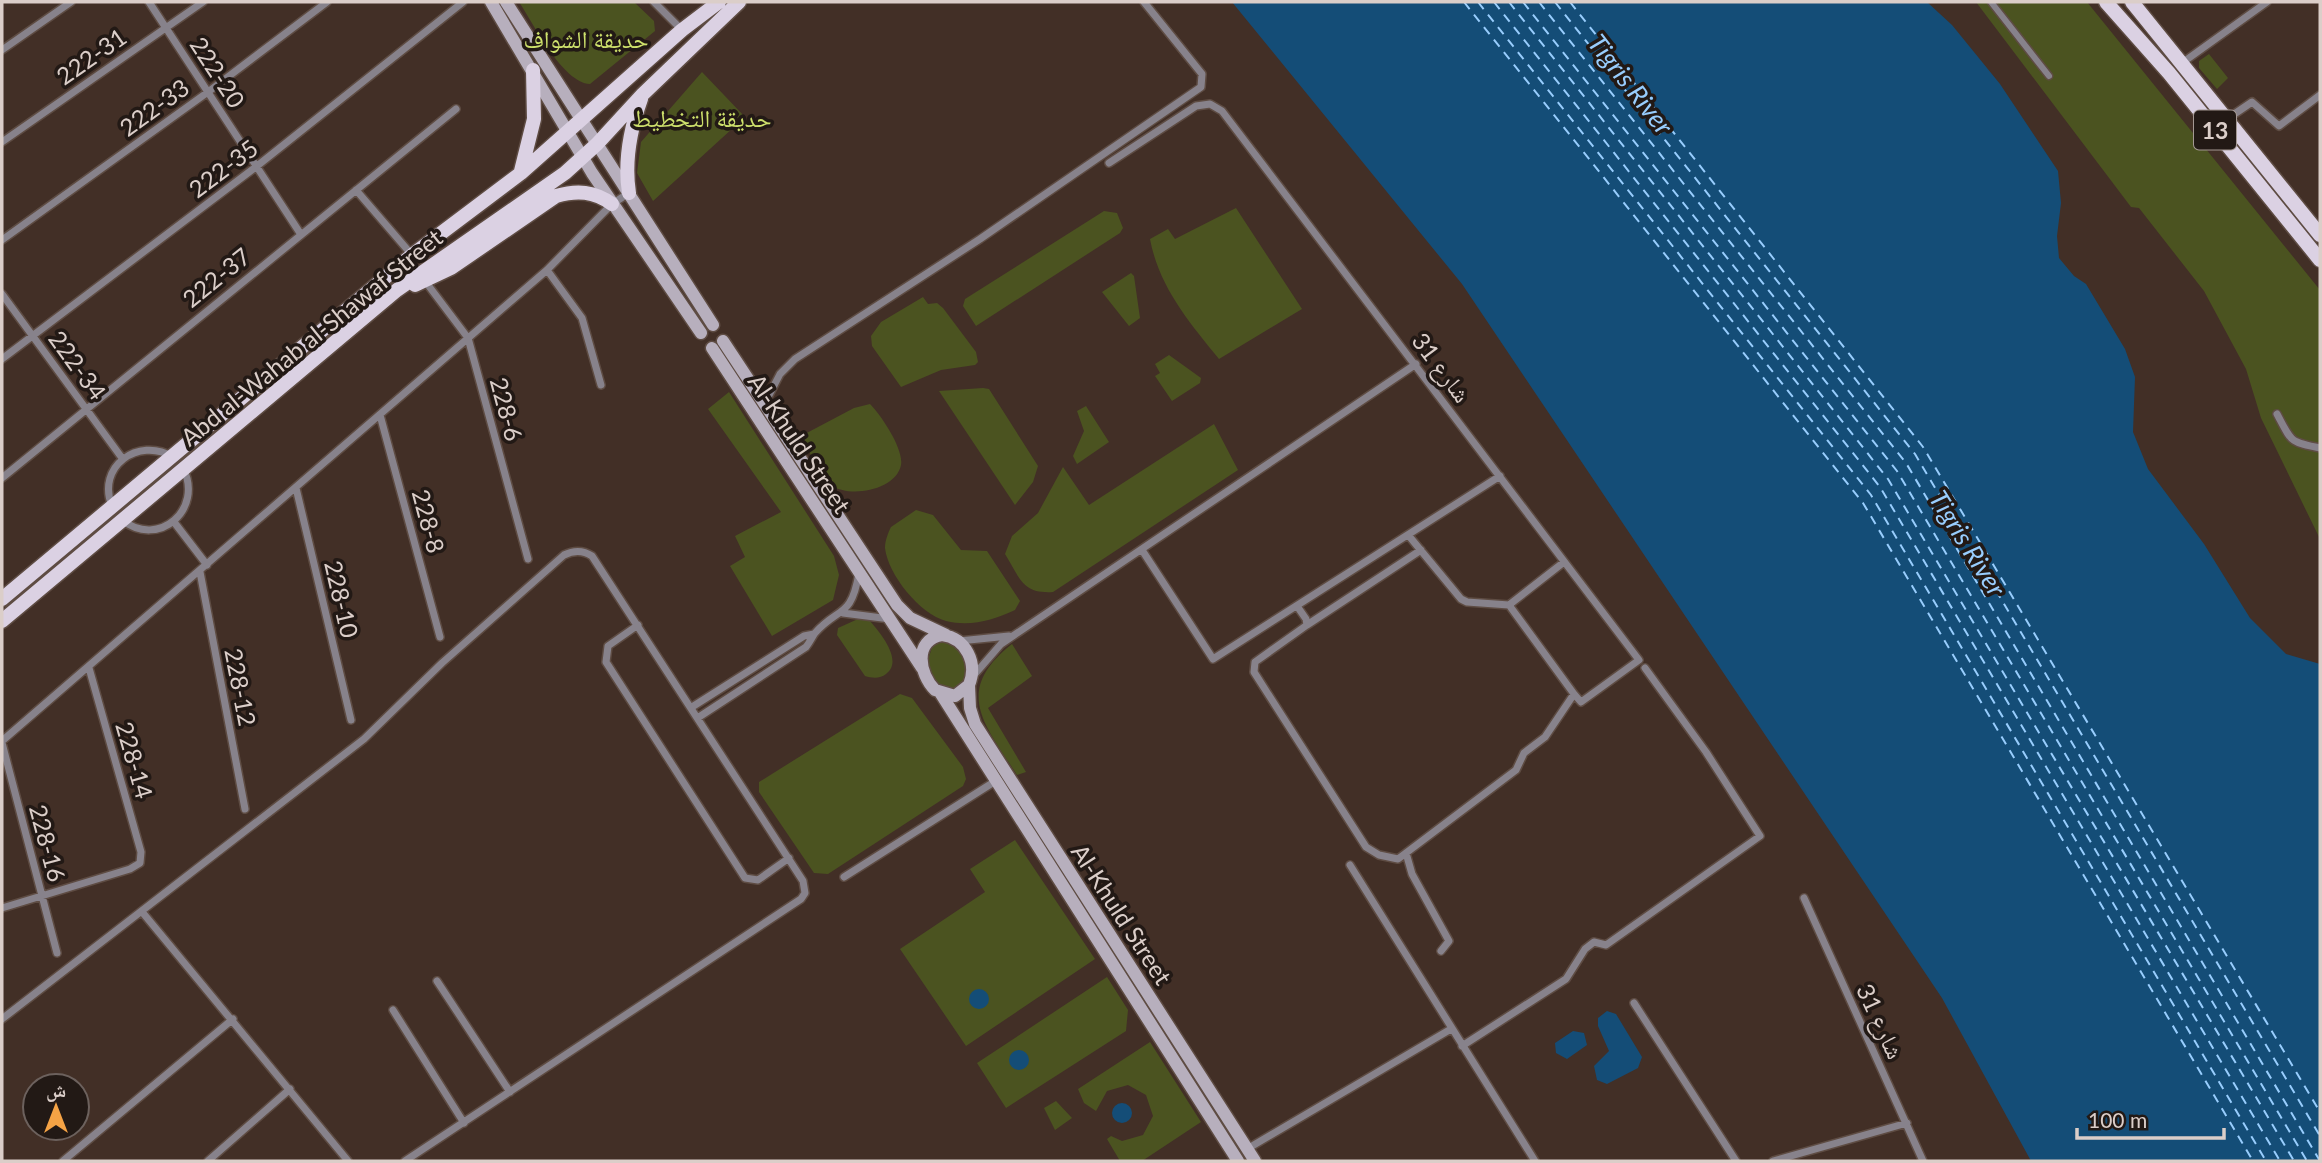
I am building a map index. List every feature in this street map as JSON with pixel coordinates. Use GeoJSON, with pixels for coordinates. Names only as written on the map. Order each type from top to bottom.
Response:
{"type":"FeatureCollection","features":[{"type":"Feature","properties":{"kind":"main road"},"geometry":{"type":"LineString","coordinates":[[491,2],[612,204],[701,333]]}},
{"type":"Feature","properties":{"kind":"main road"},"geometry":{"type":"LineString","coordinates":[[506,2],[713,325]]}},
{"type":"Feature","properties":{"kind":"main road","name":"Abd al-Wahab al-Shawaf Street"},"geometry":{"type":"LineString","coordinates":[[2,621],[121,520],[178,463],[412,254],[521,173],[682,30],[718,2]]}},
{"type":"Feature","properties":{"kind":"main road","name":"Abd al-Wahab al-Shawaf Street"},"geometry":{"type":"LineString","coordinates":[[2,599],[112,507],[178,463],[397,290],[583,158],[643,94],[739,2]]}},
{"type":"Feature","properties":{"kind":"main road","name":"13"},"geometry":{"type":"LineString","coordinates":[[2106,2],[2169,73],[2320,261]]}},
{"type":"Feature","properties":{"kind":"main road","name":"13"},"geometry":{"type":"LineString","coordinates":[[2132,2],[2320,235]]}},
{"type":"Feature","properties":{"kind":"main road"},"geometry":{"type":"LineString","coordinates":[[521,173],[534,119],[533,70]]}},
{"type":"Feature","properties":{"kind":"main road"},"geometry":{"type":"LineString","coordinates":[[629,193],[625,172],[627,153],[643,94]]}},
{"type":"Feature","properties":{"kind":"main road"},"geometry":{"type":"LineString","coordinates":[[397,290],[425,281],[451,268],[556,196],[570,192],[590,193],[612,204]]}},
{"type":"Feature","properties":{"kind":"main road","name":"Al-Khuld Street"},"geometry":{"type":"LineString","coordinates":[[723,341],[827,510],[859,573],[922,668]]}},
{"type":"Feature","properties":{"kind":"main road","name":"Al-Khuld Street"},"geometry":{"type":"LineString","coordinates":[[712,348],[897,605],[910,618],[946,635]]}},
{"type":"Feature","properties":{"kind":"main road"},"geometry":{"type":"LineString","coordinates":[[946,635],[959,641],[970,656],[971,682],[959,695],[941,694],[930,685],[922,668],[922,653],[927,643],[935,636],[946,635]]}},
{"type":"Feature","properties":{"kind":"main road","name":"Al-Khuld Street"},"geometry":{"type":"LineString","coordinates":[[971,682],[970,708],[975,724],[1255,1161]]}},
{"type":"Feature","properties":{"kind":"main road","name":"Al-Khuld Street"},"geometry":{"type":"LineString","coordinates":[[941,694],[994,782],[1238,1161]]}},
{"type":"Feature","properties":{"kind":"street"},"geometry":{"type":"LineString","coordinates":[[2,50],[71,2]]}},
{"type":"Feature","properties":{"kind":"street","name":"222-20"},"geometry":{"type":"LineString","coordinates":[[149,2],[300,233]]}},
{"type":"Feature","properties":{"kind":"street","name":"222-31"},"geometry":{"type":"LineString","coordinates":[[2,142],[203,2]]}},
{"type":"Feature","properties":{"kind":"street","name":"222-33"},"geometry":{"type":"LineString","coordinates":[[2,240],[208,92],[327,2]]}},
{"type":"Feature","properties":{"kind":"street","name":"222-35"},"geometry":{"type":"LineString","coordinates":[[2,359],[257,166],[463,2]]}},
{"type":"Feature","properties":{"kind":"street"},"geometry":{"type":"LineString","coordinates":[[654,2],[682,30]]}},
{"type":"Feature","properties":{"kind":"street"},"geometry":{"type":"LineString","coordinates":[[764,404],[780,374],[795,359],[980,239],[1201,87],[1202,74],[1143,2]]}},
{"type":"Feature","properties":{"kind":"street"},"geometry":{"type":"LineString","coordinates":[[1991,2],[2049,76]]}},
{"type":"Feature","properties":{"kind":"street"},"geometry":{"type":"LineString","coordinates":[[2182,63],[2267,2]]}},
{"type":"Feature","properties":{"kind":"street"},"geometry":{"type":"LineString","coordinates":[[2227,119],[2252,102],[2279,126],[2320,96]]}},
{"type":"Feature","properties":{"kind":"street","name":"شارع 31"},"geometry":{"type":"LineString","coordinates":[[1109,163],[1196,106],[1210,104],[1222,111],[1639,660],[1581,702],[1574,694]]}},
{"type":"Feature","properties":{"kind":"street","name":"222-37"},"geometry":{"type":"LineString","coordinates":[[2,478],[300,233],[456,109]]}},
{"type":"Feature","properties":{"kind":"street"},"geometry":{"type":"LineString","coordinates":[[356,190],[412,254]]}},
{"type":"Feature","properties":{"kind":"street"},"geometry":{"type":"LineString","coordinates":[[2,742],[547,270],[612,204],[629,193]]}},
{"type":"Feature","properties":{"kind":"street"},"geometry":{"type":"LineString","coordinates":[[547,270],[582,318],[601,385]]}},
{"type":"Feature","properties":{"kind":"street","name":"228-6"},"geometry":{"type":"LineString","coordinates":[[425,281],[468,338],[528,559]]}},
{"type":"Feature","properties":{"kind":"street","name":"222-34"},"geometry":{"type":"LineString","coordinates":[[2,294],[122,458]]}},
{"type":"Feature","properties":{"kind":"street"},"geometry":{"type":"LineString","coordinates":[[971,682],[995,649],[1416,364]]}},
{"type":"Feature","properties":{"kind":"street"},"geometry":{"type":"LineString","coordinates":[[2277,414],[2290,439],[2303,446],[2320,448]]}},
{"type":"Feature","properties":{"kind":"street","name":"228-8"},"geometry":{"type":"LineString","coordinates":[[380,415],[440,637]]}},
{"type":"Feature","properties":{"kind":"street"},"geometry":{"type":"LineString","coordinates":[[112,507],[109,481],[122,458],[148,449],[178,463],[189,482],[189,496],[184,510],[174,522],[162,528],[147,530],[133,527],[121,520]]}},
{"type":"Feature","properties":{"kind":"street"},"geometry":{"type":"LineString","coordinates":[[1142,550],[1213,659],[1500,476]]}},
{"type":"Feature","properties":{"kind":"street","name":"228-10"},"geometry":{"type":"LineString","coordinates":[[296,488],[351,720]]}},
{"type":"Feature","properties":{"kind":"street"},"geometry":{"type":"LineString","coordinates":[[174,522],[207,565]]}},
{"type":"Feature","properties":{"kind":"street"},"geometry":{"type":"LineString","coordinates":[[1409,536],[1466,602],[1509,605],[1564,562]]}},
{"type":"Feature","properties":{"kind":"street"},"geometry":{"type":"LineString","coordinates":[[1421,550],[1255,662],[1254,672],[1366,846],[1388,858],[1398,859],[1516,770],[1524,753],[1545,737],[1574,694],[1509,605]]}},
{"type":"Feature","properties":{"kind":"street"},"geometry":{"type":"LineString","coordinates":[[2,1019],[143,913],[364,739],[442,663],[568,553],[584,552],[592,556],[789,858],[805,885],[801,899],[405,1161]]}},
{"type":"Feature","properties":{"kind":"street","name":"228-12"},"geometry":{"type":"LineString","coordinates":[[200,572],[245,809]]}},
{"type":"Feature","properties":{"kind":"street"},"geometry":{"type":"LineString","coordinates":[[699,718],[806,647],[814,634],[843,613],[851,603],[859,573]]}},
{"type":"Feature","properties":{"kind":"street"},"geometry":{"type":"LineString","coordinates":[[1297,606],[1306,618],[1307,625]]}},
{"type":"Feature","properties":{"kind":"street"},"geometry":{"type":"LineString","coordinates":[[843,613],[890,619]]}},
{"type":"Feature","properties":{"kind":"street"},"geometry":{"type":"LineString","coordinates":[[638,625],[608,646],[606,662],[744,878],[758,880],[789,858]]}},
{"type":"Feature","properties":{"kind":"street"},"geometry":{"type":"LineString","coordinates":[[692,707],[803,636],[814,634]]}},
{"type":"Feature","properties":{"kind":"street"},"geometry":{"type":"LineString","coordinates":[[959,641],[995,639],[1017,634]]}},
{"type":"Feature","properties":{"kind":"street","name":"228-14"},"geometry":{"type":"LineString","coordinates":[[41,895],[130,869],[141,863],[141,852],[89,668]]}},
{"type":"Feature","properties":{"kind":"street"},"geometry":{"type":"LineString","coordinates":[[1462,1046],[1566,979],[1584,949],[1594,942],[1606,945],[1760,836],[1706,752],[1645,668]]}},
{"type":"Feature","properties":{"kind":"street","name":"228-16"},"geometry":{"type":"LineString","coordinates":[[2,742],[57,953]]}},
{"type":"Feature","properties":{"kind":"street"},"geometry":{"type":"LineString","coordinates":[[844,877],[994,782]]}},
{"type":"Feature","properties":{"kind":"street"},"geometry":{"type":"LineString","coordinates":[[1406,853],[1412,874],[1449,941],[1441,951]]}},
{"type":"Feature","properties":{"kind":"street"},"geometry":{"type":"LineString","coordinates":[[1350,865],[1535,1161]]}},
{"type":"Feature","properties":{"kind":"street"},"geometry":{"type":"LineString","coordinates":[[2,908],[41,895]]}},
{"type":"Feature","properties":{"kind":"street","name":"شارع 31"},"geometry":{"type":"LineString","coordinates":[[1804,898],[1923,1161]]}},
{"type":"Feature","properties":{"kind":"street"},"geometry":{"type":"LineString","coordinates":[[143,913],[348,1161]]}},
{"type":"Feature","properties":{"kind":"street"},"geometry":{"type":"LineString","coordinates":[[437,981],[510,1092]]}},
{"type":"Feature","properties":{"kind":"street"},"geometry":{"type":"LineString","coordinates":[[1634,1003],[1736,1161]]}},
{"type":"Feature","properties":{"kind":"street"},"geometry":{"type":"LineString","coordinates":[[394,1010],[464,1122]]}},
{"type":"Feature","properties":{"kind":"street"},"geometry":{"type":"LineString","coordinates":[[63,1161],[233,1019]]}},
{"type":"Feature","properties":{"kind":"street"},"geometry":{"type":"LineString","coordinates":[[1247,1149],[1451,1029]]}},
{"type":"Feature","properties":{"kind":"street"},"geometry":{"type":"LineString","coordinates":[[208,1161],[290,1089]]}},
{"type":"Feature","properties":{"kind":"street"},"geometry":{"type":"LineString","coordinates":[[1773,1161],[1907,1123]]}},
{"type":"Feature","properties":{"kind":"green space","name":"حديقة الشواف"},"geometry":{"type":"Polygon","coordinates":[[[519,2],[634,2],[654,21],[655,31],[590,84],[569,74],[559,63],[519,2]]]}},
{"type":"Feature","properties":{"kind":"green space"},"geometry":{"type":"Polygon","coordinates":[[[1976,2],[2087,2],[2320,290],[2320,539],[2261,418],[2246,369],[2204,291],[2139,208],[2131,207],[1976,2]]]}},
{"type":"Feature","properties":{"kind":"green space"},"geometry":{"type":"Polygon","coordinates":[[[2209,54],[2228,78],[2217,89],[2199,68],[2199,61],[2209,54]]]}},
{"type":"Feature","properties":{"kind":"green space","name":"حديقة التخطيط"},"geometry":{"type":"Polygon","coordinates":[[[702,72],[745,117],[653,201],[637,173],[641,142],[702,72]]]}},
{"type":"Feature","properties":{"kind":"green space"},"geometry":{"type":"Polygon","coordinates":[[[1236,208],[1302,309],[1219,359],[1186,317],[1168,288],[1160,273],[1150,239],[1168,229],[1175,239],[1236,208]]]}},
{"type":"Feature","properties":{"kind":"green space"},"geometry":{"type":"Polygon","coordinates":[[[1104,211],[1117,213],[1123,228],[1120,233],[976,326],[963,306],[965,299],[1104,211]]]}},
{"type":"Feature","properties":{"kind":"green space"},"geometry":{"type":"Polygon","coordinates":[[[1131,273],[1134,276],[1140,318],[1129,326],[1102,292],[1131,273]]]}},
{"type":"Feature","properties":{"kind":"green space"},"geometry":{"type":"Polygon","coordinates":[[[923,297],[928,304],[937,303],[943,308],[976,352],[978,362],[975,365],[941,370],[901,387],[872,346],[871,336],[881,322],[923,297]]]}},
{"type":"Feature","properties":{"kind":"green space"},"geometry":{"type":"Polygon","coordinates":[[[1169,355],[1201,378],[1200,383],[1172,401],[1155,376],[1160,373],[1155,364],[1169,355]]]}},
{"type":"Feature","properties":{"kind":"green space"},"geometry":{"type":"Polygon","coordinates":[[[989,389],[1038,466],[1033,482],[1015,505],[939,391],[989,389]]]}},
{"type":"Feature","properties":{"kind":"green space"},"geometry":{"type":"Polygon","coordinates":[[[729,392],[834,556],[839,575],[833,600],[772,636],[730,566],[745,557],[735,536],[781,512],[708,409],[729,392]]]}},
{"type":"Feature","properties":{"kind":"green space"},"geometry":{"type":"Polygon","coordinates":[[[870,404],[895,442],[901,465],[891,481],[882,486],[861,491],[840,490],[828,483],[801,436],[854,408],[870,404]]]}},
{"type":"Feature","properties":{"kind":"green space"},"geometry":{"type":"Polygon","coordinates":[[[1086,406],[1109,442],[1077,464],[1073,456],[1084,431],[1077,411],[1086,406]]]}},
{"type":"Feature","properties":{"kind":"green space"},"geometry":{"type":"Polygon","coordinates":[[[1214,424],[1238,470],[1053,592],[1035,590],[1023,583],[1005,554],[1012,536],[1038,513],[1063,467],[1089,505],[1214,424]]]}},
{"type":"Feature","properties":{"kind":"green space"},"geometry":{"type":"Polygon","coordinates":[[[916,510],[933,515],[961,550],[987,551],[1020,601],[1015,610],[982,622],[955,623],[936,617],[916,602],[892,570],[885,548],[891,527],[916,510]]]}},
{"type":"Feature","properties":{"kind":"green space"},"geometry":{"type":"Polygon","coordinates":[[[858,619],[869,620],[891,654],[891,668],[881,677],[865,676],[837,635],[838,628],[858,619]]]}},
{"type":"Feature","properties":{"kind":"green space"},"geometry":{"type":"Polygon","coordinates":[[[946,641],[960,652],[967,667],[967,680],[954,691],[935,684],[926,665],[933,645],[946,641]]]}},
{"type":"Feature","properties":{"kind":"green space"},"geometry":{"type":"Polygon","coordinates":[[[1012,644],[1032,676],[988,708],[1026,772],[1017,775],[986,724],[980,708],[979,693],[983,677],[994,661],[1012,644]]]}},
{"type":"Feature","properties":{"kind":"green space"},"geometry":{"type":"Polygon","coordinates":[[[900,694],[912,698],[963,767],[966,779],[963,786],[828,874],[814,873],[759,792],[759,782],[900,694]]]}},
{"type":"Feature","properties":{"kind":"green space"},"geometry":{"type":"Polygon","coordinates":[[[1015,840],[1095,959],[966,1046],[900,949],[985,892],[970,869],[1015,840]]]}},
{"type":"Feature","properties":{"kind":"green space"},"geometry":{"type":"Polygon","coordinates":[[[1107,977],[1128,1010],[1126,1031],[1006,1108],[977,1063],[1107,977]]]}},
{"type":"Feature","properties":{"kind":"green space"},"geometry":{"type":"Polygon","coordinates":[[[1150,1042],[1201,1122],[1142,1161],[1120,1161],[1107,1139],[1111,1136],[1122,1141],[1143,1135],[1153,1116],[1146,1095],[1128,1085],[1107,1091],[1096,1111],[1084,1103],[1078,1089],[1150,1042]]]}},
{"type":"Feature","properties":{"kind":"green space"},"geometry":{"type":"Polygon","coordinates":[[[1056,1101],[1072,1118],[1055,1130],[1044,1108],[1056,1101]]]}},
{"type":"Feature","properties":{"kind":"water","name":"Tigris River"},"geometry":{"type":"Polygon","coordinates":[[[1232,2],[1927,2],[1952,25],[2000,84],[2058,171],[2061,203],[2057,236],[2059,258],[2074,276],[2086,284],[2125,349],[2135,377],[2133,432],[2148,469],[2204,544],[2250,618],[2286,654],[2320,664],[2320,1161],[2031,1161],[1942,998],[1462,284],[1232,2]]]}},
{"type":"Feature","properties":{"kind":"water"},"geometry":{"type":"Polygon","coordinates":[[[979,989],[986,992],[989,999],[986,1006],[979,1009],[972,1006],[969,999],[972,992],[979,989]]]}},
{"type":"Feature","properties":{"kind":"water"},"geometry":{"type":"Polygon","coordinates":[[[1607,1011],[1616,1014],[1642,1057],[1638,1068],[1607,1084],[1597,1080],[1594,1066],[1609,1051],[1598,1026],[1598,1018],[1607,1011]]]}},
{"type":"Feature","properties":{"kind":"water"},"geometry":{"type":"Polygon","coordinates":[[[1573,1031],[1584,1033],[1587,1045],[1567,1059],[1556,1053],[1555,1043],[1573,1031]]]}},
{"type":"Feature","properties":{"kind":"water"},"geometry":{"type":"Polygon","coordinates":[[[1019,1050],[1026,1053],[1029,1060],[1026,1067],[1019,1070],[1012,1067],[1009,1060],[1012,1053],[1019,1050]]]}},
{"type":"Feature","properties":{"kind":"water"},"geometry":{"type":"Polygon","coordinates":[[[1122,1103],[1129,1106],[1132,1113],[1129,1120],[1122,1123],[1115,1120],[1112,1113],[1115,1106],[1122,1103]]]}},
{"type":"Feature","properties":{"kind":"ferry route"},"geometry":{"type":"LineString","coordinates":[[1464,2],[1863,503],[2253,1161]]}},
{"type":"Feature","properties":{"kind":"ferry route"},"geometry":{"type":"LineString","coordinates":[[1478,2],[1871,495],[2266,1161]]}},
{"type":"Feature","properties":{"kind":"ferry route"},"geometry":{"type":"LineString","coordinates":[[1494,2],[1880,487],[2280,1161]]}},
{"type":"Feature","properties":{"kind":"ferry route"},"geometry":{"type":"LineString","coordinates":[[1509,2],[1888,479],[2294,1161]]}},
{"type":"Feature","properties":{"kind":"ferry route"},"geometry":{"type":"LineString","coordinates":[[1523,2],[1897,471],[2307,1161]]}},
{"type":"Feature","properties":{"kind":"ferry route"},"geometry":{"type":"LineString","coordinates":[[1539,2],[1906,463],[2320,1161]]}},
{"type":"Feature","properties":{"kind":"ferry route"},"geometry":{"type":"LineString","coordinates":[[1555,2],[1915,454],[2320,1136]]}},
{"type":"Feature","properties":{"kind":"ferry route"},"geometry":{"type":"LineString","coordinates":[[1570,2],[1923,447],[2320,1112]]}}]}
